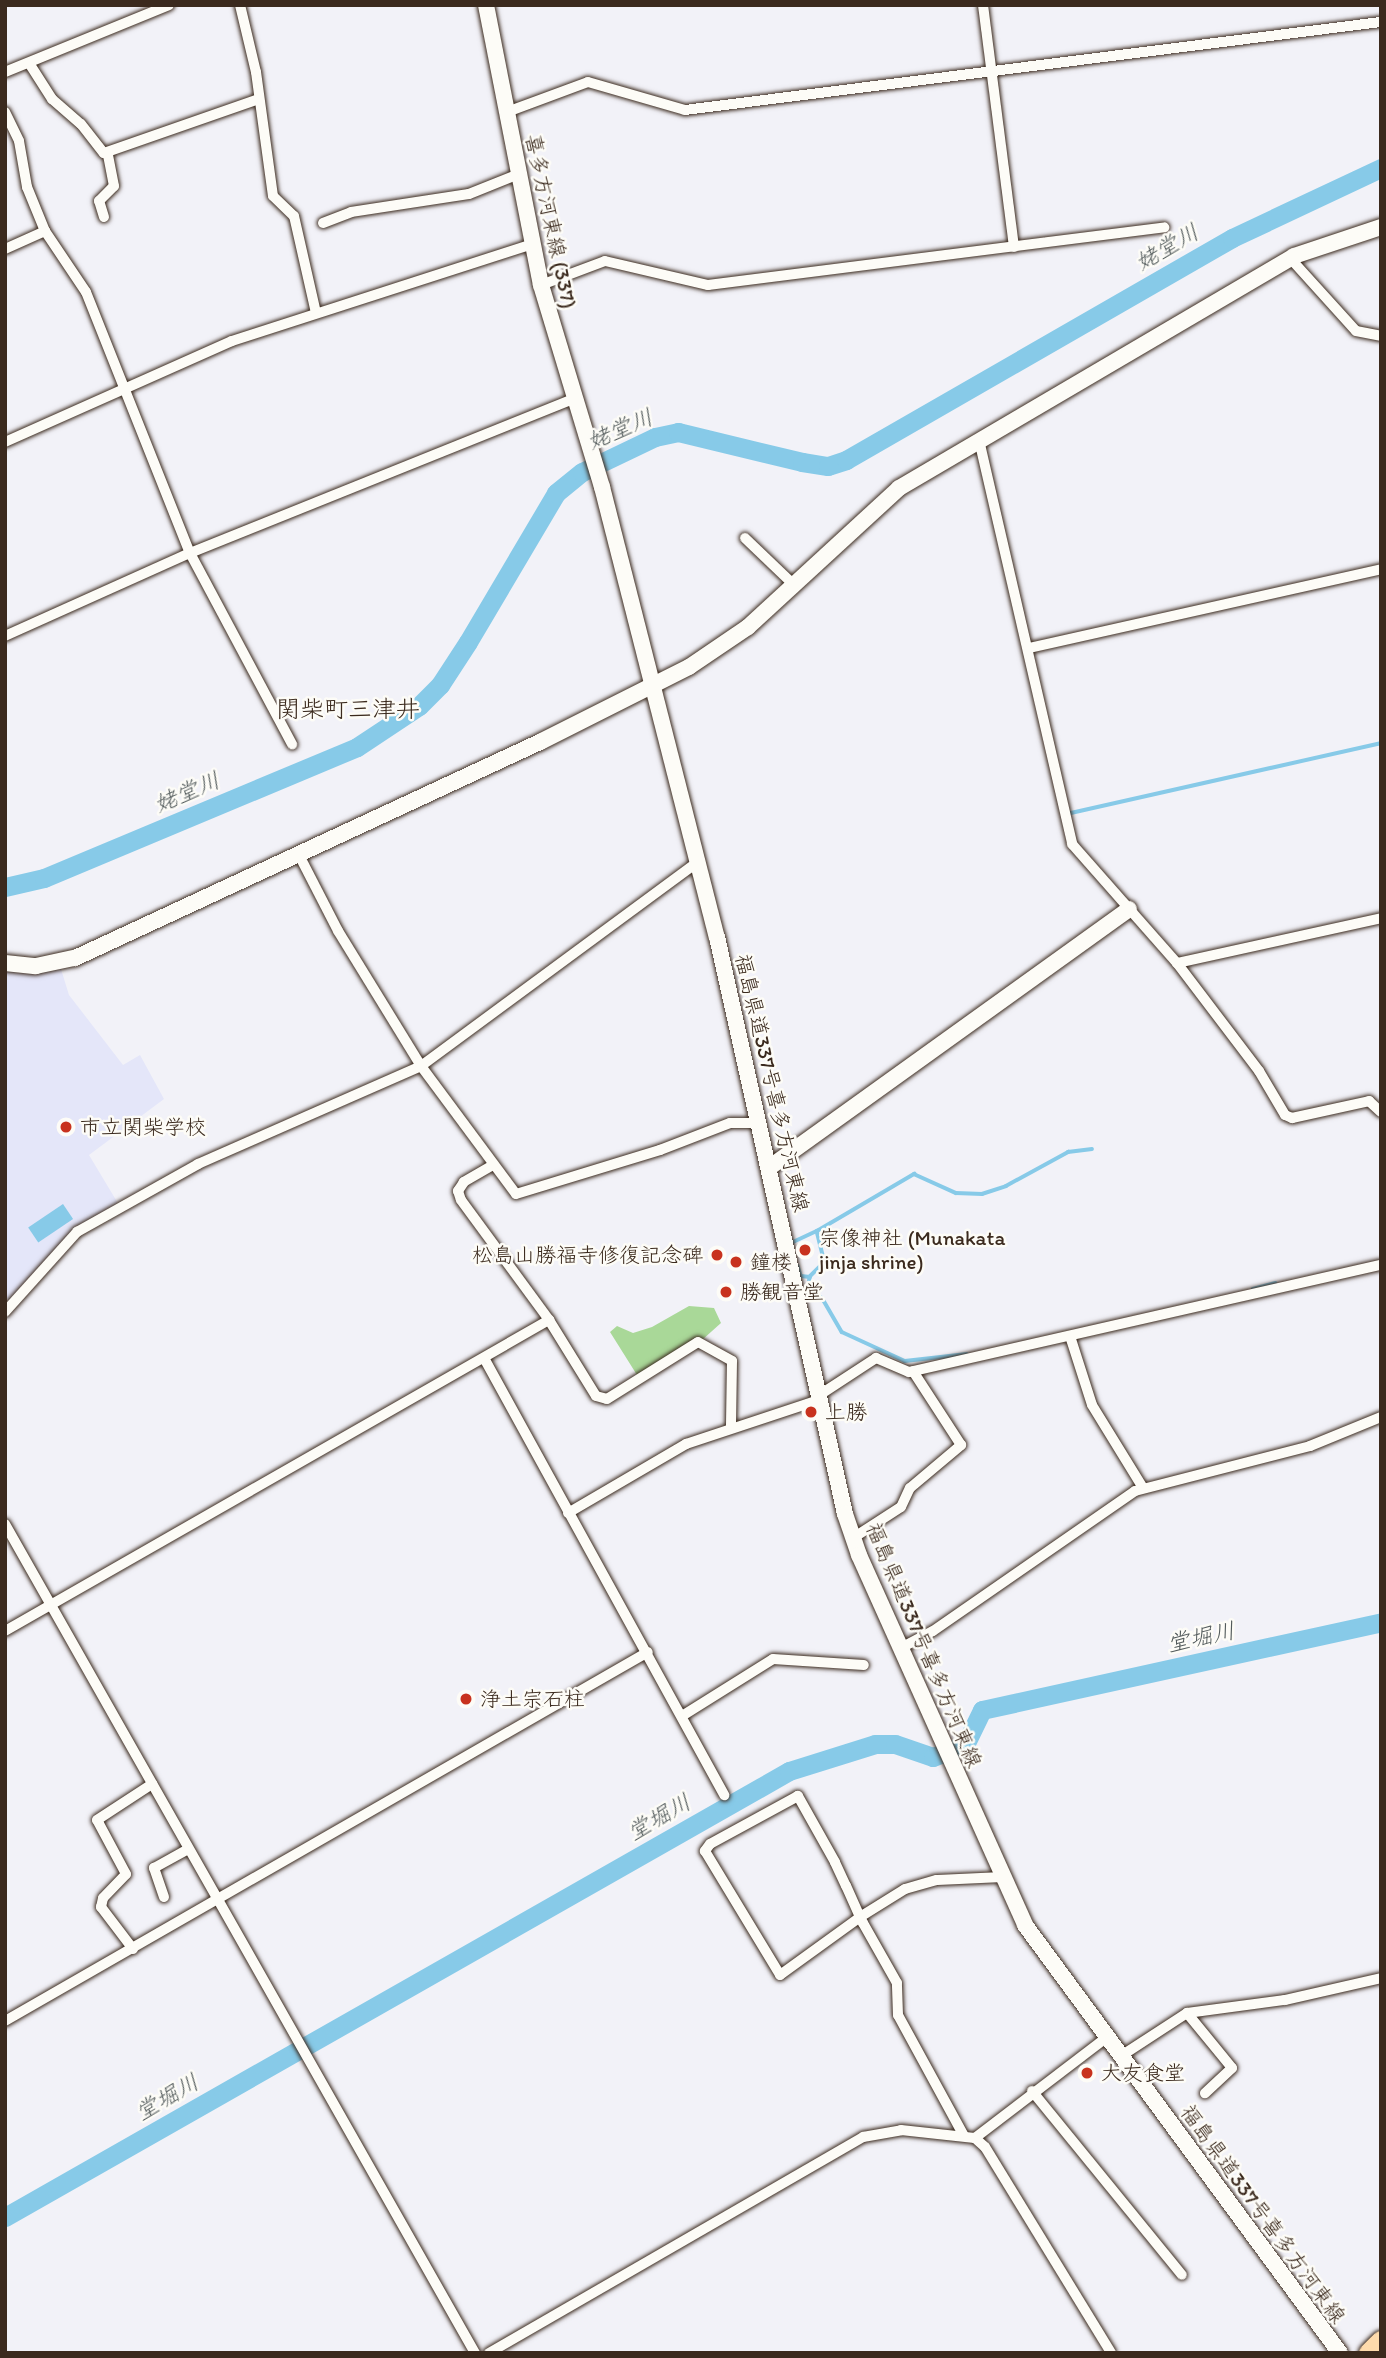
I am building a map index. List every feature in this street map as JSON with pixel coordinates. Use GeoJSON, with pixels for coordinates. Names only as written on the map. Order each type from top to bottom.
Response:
{"type":"FeatureCollection","features":[{"type":"Feature","properties":{"kind":"highway"},"geometry":{"type":"LineString","coordinates":[[1369,2353],[1381,2341]]}},
{"type":"Feature","properties":{"kind":"main road","name":"喜多方河東線 (337)"},"geometry":{"type":"LineString","coordinates":[[486,5],[541,285],[602,487]]}},
{"type":"Feature","properties":{"kind":"main road"},"geometry":{"type":"LineString","coordinates":[[5,963],[36,966],[75,958],[540,742],[638,689],[653,686],[729,641],[885,498],[1290,258],[1381,227]]}},
{"type":"Feature","properties":{"kind":"main road","name":"福島県道337号喜多方河東線"},"geometry":{"type":"LineString","coordinates":[[602,487],[698,862],[760,1123],[853,1538],[899,1649],[1025,1925],[1340,2353]]}},
{"type":"Feature","properties":{"kind":"main road"},"geometry":{"type":"LineString","coordinates":[[770,1167],[1129,909]]}},
{"type":"Feature","properties":{"kind":"street"},"geometry":{"type":"LineString","coordinates":[[5,72],[169,5]]}},
{"type":"Feature","properties":{"kind":"street"},"geometry":{"type":"LineString","coordinates":[[240,5],[259,99],[273,197],[294,216],[316,313]]}},
{"type":"Feature","properties":{"kind":"street"},"geometry":{"type":"LineString","coordinates":[[983,5],[1014,247]]}},
{"type":"Feature","properties":{"kind":"street"},"geometry":{"type":"LineString","coordinates":[[507,112],[589,82],[685,110],[1381,22]]}},
{"type":"Feature","properties":{"kind":"street"},"geometry":{"type":"LineString","coordinates":[[29,62],[52,99],[108,154],[114,187],[99,201],[104,217]]}},
{"type":"Feature","properties":{"kind":"street"},"geometry":{"type":"LineString","coordinates":[[108,154],[259,99]]}},
{"type":"Feature","properties":{"kind":"street"},"geometry":{"type":"LineString","coordinates":[[5,112],[19,141],[27,187],[45,231],[86,292],[190,553],[292,744]]}},
{"type":"Feature","properties":{"kind":"street"},"geometry":{"type":"LineString","coordinates":[[323,223],[351,212],[469,194],[519,174]]}},
{"type":"Feature","properties":{"kind":"street"},"geometry":{"type":"LineString","coordinates":[[541,285],[605,261],[708,285],[1164,227]]}},
{"type":"Feature","properties":{"kind":"street"},"geometry":{"type":"LineString","coordinates":[[5,249],[45,231]]}},
{"type":"Feature","properties":{"kind":"street"},"geometry":{"type":"LineString","coordinates":[[5,442],[232,341],[532,244]]}},
{"type":"Feature","properties":{"kind":"street"},"geometry":{"type":"LineString","coordinates":[[1290,258],[1356,331],[1381,336]]}},
{"type":"Feature","properties":{"kind":"street"},"geometry":{"type":"LineString","coordinates":[[5,636],[190,553],[575,398]]}},
{"type":"Feature","properties":{"kind":"street"},"geometry":{"type":"LineString","coordinates":[[979,440],[1072,844],[1177,964],[1259,1072],[1285,1115],[1292,1118],[1369,1101],[1381,1112]]}},
{"type":"Feature","properties":{"kind":"street"},"geometry":{"type":"LineString","coordinates":[[745,538],[793,584]]}},
{"type":"Feature","properties":{"kind":"street"},"geometry":{"type":"LineString","coordinates":[[1029,649],[1381,569]]}},
{"type":"Feature","properties":{"kind":"street"},"geometry":{"type":"LineString","coordinates":[[299,855],[338,931],[421,1066],[509,1188],[522,1194],[730,1123],[760,1123]]}},
{"type":"Feature","properties":{"kind":"street"},"geometry":{"type":"LineString","coordinates":[[5,1312],[77,1232],[198,1164],[421,1066],[698,862]]}},
{"type":"Feature","properties":{"kind":"street"},"geometry":{"type":"LineString","coordinates":[[1177,964],[1381,918]]}},
{"type":"Feature","properties":{"kind":"street"},"geometry":{"type":"LineString","coordinates":[[493,1165],[464,1182],[460,1197],[602,1401],[698,1342],[726,1355],[732,1361],[731,1428]]}},
{"type":"Feature","properties":{"kind":"street"},"geometry":{"type":"LineString","coordinates":[[568,1513],[686,1444],[821,1397],[876,1358],[913,1371],[1381,1265]]}},
{"type":"Feature","properties":{"kind":"street"},"geometry":{"type":"LineString","coordinates":[[5,1631],[548,1320]]}},
{"type":"Feature","properties":{"kind":"street"},"geometry":{"type":"LineString","coordinates":[[1070,1336],[1092,1405],[1143,1488]]}},
{"type":"Feature","properties":{"kind":"street"},"geometry":{"type":"LineString","coordinates":[[484,1359],[648,1652],[724,1795]]}},
{"type":"Feature","properties":{"kind":"street"},"geometry":{"type":"LineString","coordinates":[[853,1538],[901,1507],[911,1488],[961,1445],[913,1371]]}},
{"type":"Feature","properties":{"kind":"street"},"geometry":{"type":"LineString","coordinates":[[899,1649],[1143,1488],[1310,1446],[1381,1417]]}},
{"type":"Feature","properties":{"kind":"street"},"geometry":{"type":"LineString","coordinates":[[5,1524],[475,2353]]}},
{"type":"Feature","properties":{"kind":"street"},"geometry":{"type":"LineString","coordinates":[[5,2021],[648,1652]]}},
{"type":"Feature","properties":{"kind":"street"},"geometry":{"type":"LineString","coordinates":[[682,1716],[773,1659],[864,1665]]}},
{"type":"Feature","properties":{"kind":"street"},"geometry":{"type":"LineString","coordinates":[[133,1948],[101,1907],[103,1898],[126,1874],[97,1820],[152,1784]]}},
{"type":"Feature","properties":{"kind":"street"},"geometry":{"type":"LineString","coordinates":[[1003,1877],[916,1886],[860,1917],[776,1975],[706,1847],[798,1796],[860,1917],[897,1983],[898,2015],[970,2137],[1111,2353]]}},
{"type":"Feature","properties":{"kind":"street"},"geometry":{"type":"LineString","coordinates":[[164,1898],[154,1868],[188,1849]]}},
{"type":"Feature","properties":{"kind":"street"},"geometry":{"type":"LineString","coordinates":[[1121,2056],[1186,2013],[1285,2000],[1381,1978]]}},
{"type":"Feature","properties":{"kind":"street"},"geometry":{"type":"LineString","coordinates":[[1186,2013],[1232,2068],[1205,2093]]}},
{"type":"Feature","properties":{"kind":"street"},"geometry":{"type":"LineString","coordinates":[[489,2353],[863,2137],[901,2130],[954,2139],[970,2137],[1106,2038]]}},
{"type":"Feature","properties":{"kind":"street"},"geometry":{"type":"LineString","coordinates":[[1032,2091],[1182,2275]]}},
{"type":"Feature","properties":{"kind":"shaded area","name":"市立関柴学校"},"geometry":{"type":"Polygon","coordinates":[[[61,969],[69,995],[123,1065],[140,1055],[164,1099],[89,1155],[119,1205],[73,1232],[10,1302],[5,1295],[5,970],[61,969]]]}},
{"type":"Feature","properties":{"kind":"green space"},"geometry":{"type":"Polygon","coordinates":[[[689,1306],[714,1308],[721,1323],[702,1340],[637,1375],[610,1332],[617,1326],[633,1333],[652,1327],[689,1306]]]}},
{"type":"Feature","properties":{"kind":"water"},"geometry":{"type":"Polygon","coordinates":[[[63,1204],[73,1219],[38,1242],[28,1227],[63,1204]]]}},
{"type":"Feature","properties":{"kind":"waterway","name":"姥堂川"},"geometry":{"type":"LineString","coordinates":[[5,887],[44,878],[357,747],[419,706],[440,685],[468,642],[556,493],[582,472],[655,437],[678,432],[802,462],[828,466],[846,460],[1232,238],[1381,168]]}},
{"type":"Feature","properties":{"kind":"waterway"},"geometry":{"type":"LineString","coordinates":[[1071,813],[1381,743]]}},
{"type":"Feature","properties":{"kind":"waterway"},"geometry":{"type":"LineString","coordinates":[[817,1231],[914,1174],[956,1193],[982,1194],[1006,1186],[1068,1152],[1092,1149]]}},
{"type":"Feature","properties":{"kind":"waterway"},"geometry":{"type":"LineString","coordinates":[[791,1243],[817,1231],[825,1262],[810,1277],[809,1286],[823,1299],[842,1332],[905,1361],[967,1354]]}},
{"type":"Feature","properties":{"kind":"waterway"},"geometry":{"type":"LineString","coordinates":[[798,1266],[801,1276],[810,1277]]}},
{"type":"Feature","properties":{"kind":"waterway"},"geometry":{"type":"LineString","coordinates":[[1253,1289],[1275,1283]]}},
{"type":"Feature","properties":{"kind":"waterway","name":"堂堀川"},"geometry":{"type":"LineString","coordinates":[[5,2217],[789,1771],[875,1744],[895,1744],[933,1757],[965,1745],[982,1710],[1381,1622]]}},
{"type":"Feature","properties":{"kind":"place","name":"市立関柴学校"},"geometry":{"type":"Point","coordinates":[66,1127]}},
{"type":"Feature","properties":{"kind":"place","name":"宗像神社 (Munakata jinja shrine)"},"geometry":{"type":"Point","coordinates":[805,1250]}},
{"type":"Feature","properties":{"kind":"place","name":"松島山勝福寺修復記念碑"},"geometry":{"type":"Point","coordinates":[717,1255]}},
{"type":"Feature","properties":{"kind":"place","name":"鐘楼"},"geometry":{"type":"Point","coordinates":[736,1262]}},
{"type":"Feature","properties":{"kind":"place","name":"勝観音堂"},"geometry":{"type":"Point","coordinates":[726,1292]}},
{"type":"Feature","properties":{"kind":"place","name":"上勝"},"geometry":{"type":"Point","coordinates":[811,1412]}},
{"type":"Feature","properties":{"kind":"place","name":"浄土宗石柱"},"geometry":{"type":"Point","coordinates":[466,1699]}},
{"type":"Feature","properties":{"kind":"place","name":"大友食堂"},"geometry":{"type":"Point","coordinates":[1087,2073]}},
{"type":"Feature","properties":{"kind":"district","name":"関柴町三津井"},"geometry":{"type":"Point","coordinates":[348,709]}}]}
